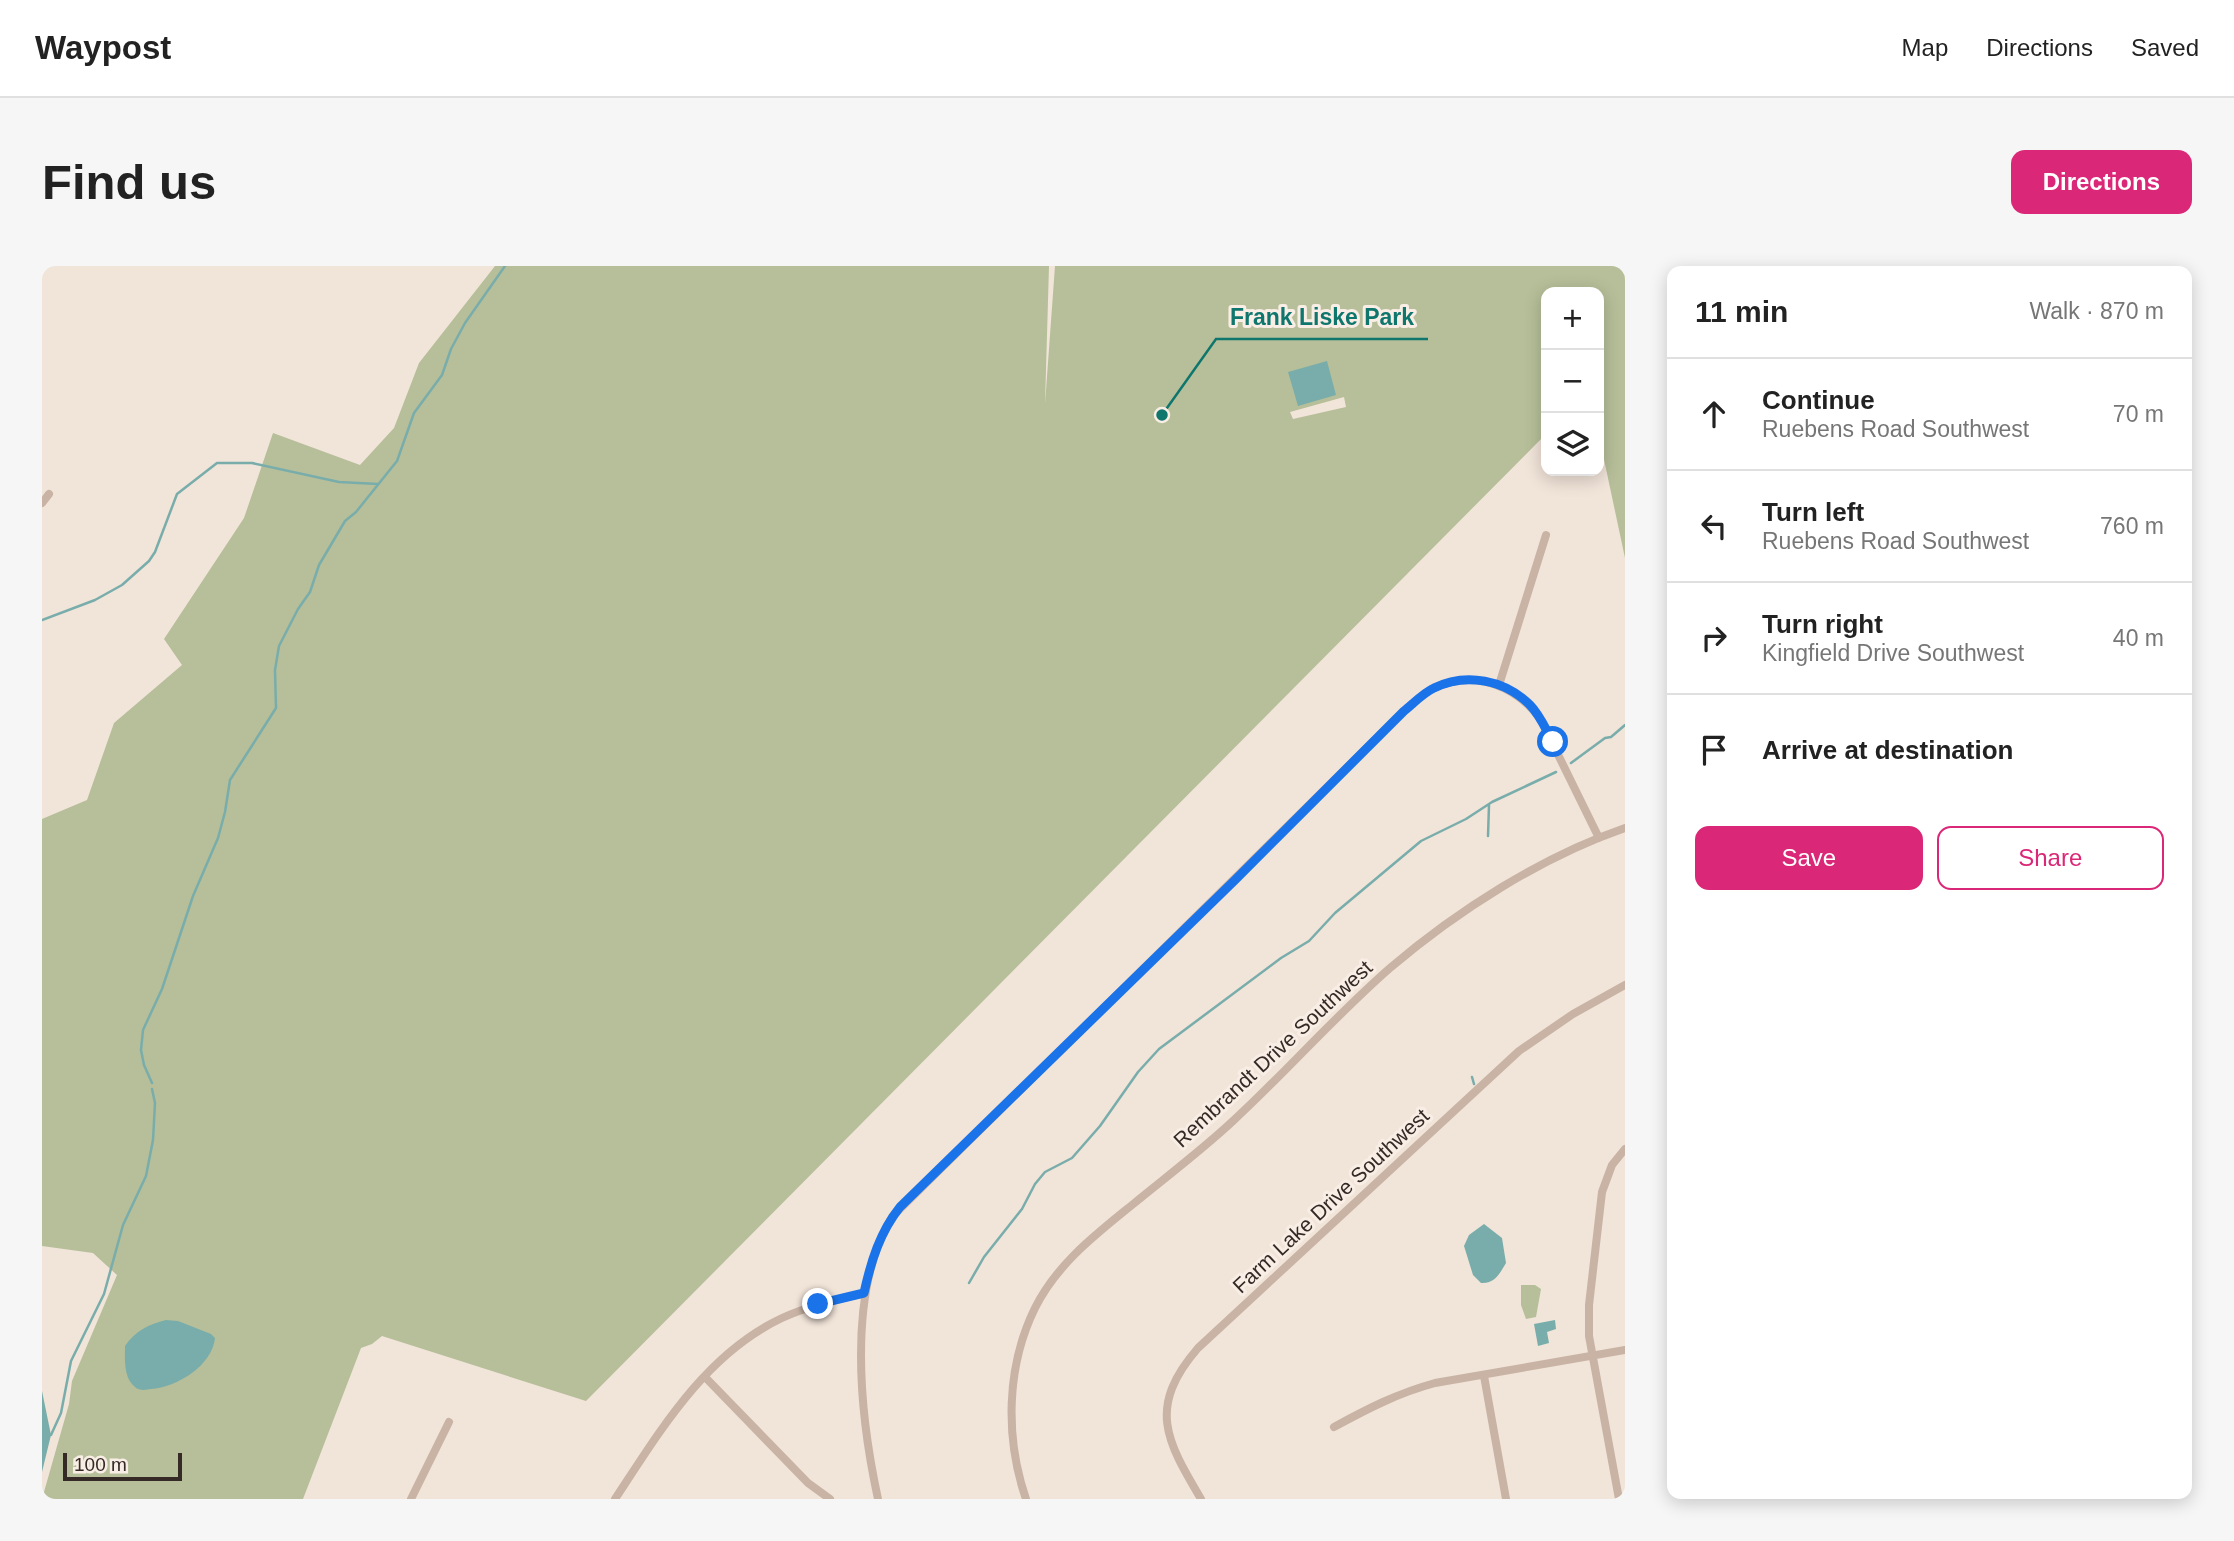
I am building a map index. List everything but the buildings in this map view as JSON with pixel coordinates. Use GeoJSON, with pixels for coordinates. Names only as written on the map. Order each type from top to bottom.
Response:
{"type":"FeatureCollection","features":[{"type":"Feature","properties":{"kind":"street"},"geometry":{"type":"LineString","coordinates":[[42,503],[49,494]]}},
{"type":"Feature","properties":{"kind":"street"},"geometry":{"type":"LineString","coordinates":[[1499,685],[1546,535]]}},
{"type":"Feature","properties":{"kind":"street"},"geometry":{"type":"LineString","coordinates":[[878,1499],[865,1413],[862,1324],[864,1293],[879,1240],[900,1207],[1404,711],[1432,688],[1451,682],[1485,681],[1516,693],[1531,706],[1541,720],[1599,838]]}},
{"type":"Feature","properties":{"kind":"street","name":"Rembrandt Drive Southwest"},"geometry":{"type":"LineString","coordinates":[[1026,1499],[1016,1463],[1012,1431],[1012,1388],[1023,1336],[1035,1308],[1060,1269],[1098,1232],[1234,1120],[1368,988],[1411,951],[1471,906],[1510,883],[1599,838],[1625,828]]}},
{"type":"Feature","properties":{"kind":"street","name":"Farm Lake Drive Southwest"},"geometry":{"type":"LineString","coordinates":[[1201,1499],[1173,1450],[1169,1437],[1168,1400],[1184,1365],[1198,1348],[1519,1051],[1573,1014],[1625,985]]}},
{"type":"Feature","properties":{"kind":"street"},"geometry":{"type":"LineString","coordinates":[[1619,1499],[1589,1336],[1589,1305],[1602,1192],[1612,1165],[1625,1149]]}},
{"type":"Feature","properties":{"kind":"street"},"geometry":{"type":"LineString","coordinates":[[615,1499],[675,1411],[705,1377],[751,1336],[779,1319],[818,1304],[864,1293]]}},
{"type":"Feature","properties":{"kind":"street"},"geometry":{"type":"LineString","coordinates":[[1334,1427],[1406,1391],[1435,1383],[1625,1350]]}},
{"type":"Feature","properties":{"kind":"street"},"geometry":{"type":"LineString","coordinates":[[1484,1376],[1506,1499]]}},
{"type":"Feature","properties":{"kind":"street"},"geometry":{"type":"LineString","coordinates":[[705,1377],[808,1483],[830,1499]]}},
{"type":"Feature","properties":{"kind":"street"},"geometry":{"type":"LineString","coordinates":[[411,1499],[449,1422]]}},
{"type":"Feature","properties":{"kind":"green space"},"geometry":{"type":"Polygon","coordinates":[[[495,266],[1049,266],[1045,404],[1055,266],[1625,266],[1625,558],[1604,459],[1604,287],[1541,287],[1541,439],[586,1401],[382,1336],[361,1348],[303,1499],[42,1499],[69,1404],[72,1381],[117,1275],[93,1253],[42,1246],[42,819],[87,800],[114,723],[182,665],[164,639],[244,518],[273,433],[360,465],[394,428],[419,363],[495,266]],[[1344,397],[1290,412],[1293,419],[1346,407],[1344,397]]]}},
{"type":"Feature","properties":{"kind":"green space"},"geometry":{"type":"Polygon","coordinates":[[[1521,1285],[1535,1285],[1541,1289],[1536,1317],[1526,1319],[1521,1305],[1521,1285]]]}},
{"type":"Feature","properties":{"kind":"water"},"geometry":{"type":"Polygon","coordinates":[[[1327,361],[1336,395],[1298,406],[1288,372],[1327,361]]]}},
{"type":"Feature","properties":{"kind":"water"},"geometry":{"type":"Polygon","coordinates":[[[1484,1224],[1502,1238],[1506,1263],[1493,1280],[1481,1283],[1473,1275],[1464,1246],[1469,1235],[1484,1224]]]}},
{"type":"Feature","properties":{"kind":"water"},"geometry":{"type":"Polygon","coordinates":[[[166,1320],[178,1321],[211,1334],[215,1338],[212,1348],[200,1366],[182,1379],[161,1387],[138,1389],[131,1383],[127,1373],[125,1346],[143,1329],[166,1320]]]}},
{"type":"Feature","properties":{"kind":"water"},"geometry":{"type":"Polygon","coordinates":[[[1555,1320],[1556,1329],[1547,1332],[1549,1343],[1538,1346],[1534,1324],[1555,1320]]]}},
{"type":"Feature","properties":{"kind":"water"},"geometry":{"type":"Polygon","coordinates":[[[42,1391],[51,1435],[42,1472],[42,1391]]]}},
{"type":"Feature","properties":{"kind":"waterway"},"geometry":{"type":"LineString","coordinates":[[152,1083],[141,1050],[143,1030],[162,989],[193,896],[218,838],[230,780],[276,708],[275,670],[279,646],[310,592],[319,565],[345,521],[356,512],[397,461],[414,413],[442,375],[451,349],[465,323],[505,266]]}},
{"type":"Feature","properties":{"kind":"waterway"},"geometry":{"type":"LineString","coordinates":[[42,620],[95,600],[122,585],[149,561],[177,494],[217,463],[252,463],[339,482],[378,484]]}},
{"type":"Feature","properties":{"kind":"waterway"},"geometry":{"type":"LineString","coordinates":[[1571,763],[1625,725]]}},
{"type":"Feature","properties":{"kind":"waterway"},"geometry":{"type":"LineString","coordinates":[[969,1283],[984,1257],[1022,1209],[1035,1184],[1045,1172],[1072,1158],[1159,1049],[1281,958],[1309,941],[1335,913],[1421,841],[1466,819],[1492,802],[1556,772]]}},
{"type":"Feature","properties":{"kind":"waterway"},"geometry":{"type":"LineString","coordinates":[[1488,836],[1489,805]]}},
{"type":"Feature","properties":{"kind":"waterway"},"geometry":{"type":"LineString","coordinates":[[1472,1077],[1474,1084]]}},
{"type":"Feature","properties":{"kind":"waterway"},"geometry":{"type":"LineString","coordinates":[[42,1434],[51,1435],[61,1413],[71,1361],[104,1294],[123,1225],[146,1176],[153,1140],[155,1103],[152,1089]]}},
{"type":"Feature","properties":{"kind":"place","name":"Frank Liske Park"},"geometry":{"type":"Point","coordinates":[1162,415]}},
{"type":"Feature","properties":{"kind":"route"},"geometry":{"type":"LineString","coordinates":[[818,1304],[864,1293],[879,1240],[900,1207],[1022,1090],[1404,711],[1432,688],[1463,680],[1499,685],[1516,693],[1531,706],[1553,742]]}}]}
